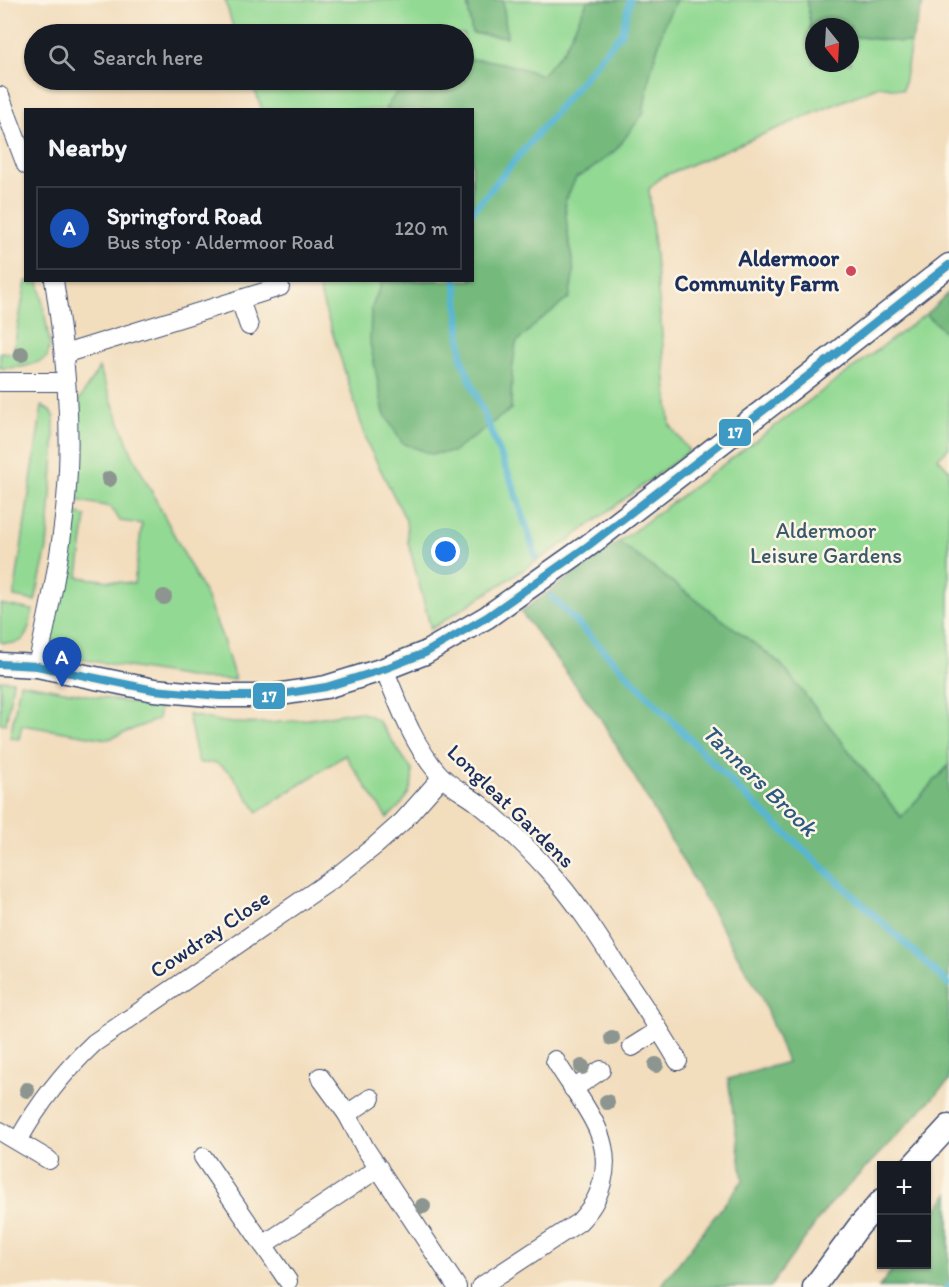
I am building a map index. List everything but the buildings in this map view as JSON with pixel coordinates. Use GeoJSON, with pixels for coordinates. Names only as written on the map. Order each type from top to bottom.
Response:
{"type":"FeatureCollection","features":[{"type":"Feature","properties":{"kind":"street"},"geometry":{"type":"LineString","coordinates":[[0,96],[24,160]]}},
{"type":"Feature","properties":{"kind":"street"},"geometry":{"type":"LineString","coordinates":[[0,664],[37,666],[154,690],[220,696],[269,696],[326,687],[384,669],[425,653],[476,623],[589,545],[949,265]]}},
{"type":"Feature","properties":{"kind":"street"},"geometry":{"type":"LineString","coordinates":[[37,666],[56,576],[66,496],[68,424],[66,382],[54,282]]}},
{"type":"Feature","properties":{"kind":"street"},"geometry":{"type":"LineString","coordinates":[[64,354],[280,287]]}},
{"type":"Feature","properties":{"kind":"street"},"geometry":{"type":"LineString","coordinates":[[240,300],[249,326]]}},
{"type":"Feature","properties":{"kind":"street"},"geometry":{"type":"LineString","coordinates":[[0,382],[66,382]]}},
{"type":"Feature","properties":{"kind":"street","name":"Longleat Gardens"},"geometry":{"type":"LineString","coordinates":[[384,669],[405,719],[428,760],[442,777],[489,812],[548,870],[594,930],[678,1061]]}},
{"type":"Feature","properties":{"kind":"street","name":"Cowdray Close"},"geometry":{"type":"LineString","coordinates":[[18,1141],[54,1084],[94,1043],[337,876],[383,839],[442,777]]}},
{"type":"Feature","properties":{"kind":"street"},"geometry":{"type":"LineString","coordinates":[[632,1047],[658,1030]]}},
{"type":"Feature","properties":{"kind":"street"},"geometry":{"type":"LineString","coordinates":[[480,1287],[579,1222],[598,1197],[606,1164],[604,1149],[596,1125],[555,1060]]}},
{"type":"Feature","properties":{"kind":"street"},"geometry":{"type":"LineString","coordinates":[[573,1089],[601,1070]]}},
{"type":"Feature","properties":{"kind":"street"},"geometry":{"type":"LineString","coordinates":[[320,1077],[457,1287]]}},
{"type":"Feature","properties":{"kind":"street"},"geometry":{"type":"LineString","coordinates":[[346,1114],[371,1098]]}},
{"type":"Feature","properties":{"kind":"street"},"geometry":{"type":"LineString","coordinates":[[917,1161],[949,1126]]}},
{"type":"Feature","properties":{"kind":"street"},"geometry":{"type":"LineString","coordinates":[[0,1131],[49,1160]]}},
{"type":"Feature","properties":{"kind":"street"},"geometry":{"type":"LineString","coordinates":[[203,1157],[288,1281]]}},
{"type":"Feature","properties":{"kind":"street"},"geometry":{"type":"LineString","coordinates":[[263,1245],[379,1168]]}},
{"type":"Feature","properties":{"kind":"street"},"geometry":{"type":"LineString","coordinates":[[814,1287],[877,1206]]}},
{"type":"Feature","properties":{"kind":"green space"},"geometry":{"type":"Polygon","coordinates":[[[225,0],[467,0],[471,24],[232,24],[225,0]]]}},
{"type":"Feature","properties":{"kind":"green space"},"geometry":{"type":"Polygon","coordinates":[[[467,0],[503,0],[507,37],[474,33],[474,24],[471,24],[467,0]]]}},
{"type":"Feature","properties":{"kind":"green space"},"geometry":{"type":"Polygon","coordinates":[[[503,0],[807,0],[809,18],[805,18],[805,72],[859,72],[859,37],[911,43],[903,90],[879,86],[661,177],[649,189],[670,425],[689,451],[568,541],[431,629],[408,542],[406,520],[368,445],[316,282],[474,282],[474,108],[262,108],[255,90],[474,90],[474,33],[506,37],[503,0]]]}},
{"type":"Feature","properties":{"kind":"green space"},"geometry":{"type":"Polygon","coordinates":[[[588,0],[676,0],[665,23],[650,74],[643,114],[616,150],[576,178],[565,201],[574,272],[569,298],[539,321],[516,343],[511,409],[453,452],[431,454],[402,443],[384,413],[370,343],[371,310],[380,282],[474,282],[474,108],[386,108],[398,90],[474,90],[474,59],[494,61],[542,75],[564,49],[588,0]]]}},
{"type":"Feature","properties":{"kind":"green space"},"geometry":{"type":"Polygon","coordinates":[[[807,0],[924,0],[911,43],[859,37],[859,18],[809,18],[807,0]]]}},
{"type":"Feature","properties":{"kind":"green space"},"geometry":{"type":"Polygon","coordinates":[[[26,282],[39,282],[50,345],[47,357],[25,366],[0,368],[0,352],[13,353],[26,282]]]}},
{"type":"Feature","properties":{"kind":"green space"},"geometry":{"type":"Polygon","coordinates":[[[949,292],[949,336],[926,314],[949,292]]]}},
{"type":"Feature","properties":{"kind":"green space","name":"Aldermoor Leisure Gardens"},"geometry":{"type":"Polygon","coordinates":[[[926,314],[949,336],[949,448],[938,458],[949,470],[949,765],[901,818],[780,663],[619,542],[926,314]]]}},
{"type":"Feature","properties":{"kind":"green space"},"geometry":{"type":"Polygon","coordinates":[[[99,368],[132,454],[206,596],[235,679],[201,679],[79,659],[65,652],[59,643],[50,639],[65,575],[74,513],[86,516],[78,577],[134,584],[142,524],[120,521],[111,507],[75,500],[75,407],[99,368]]]}},
{"type":"Feature","properties":{"kind":"green space"},"geometry":{"type":"Polygon","coordinates":[[[42,406],[54,417],[54,454],[47,548],[35,601],[14,597],[42,406]]]}},
{"type":"Feature","properties":{"kind":"green space"},"geometry":{"type":"Polygon","coordinates":[[[619,542],[780,663],[901,817],[949,765],[949,1081],[826,1209],[770,1287],[660,1287],[743,1180],[728,1079],[787,1062],[760,994],[601,719],[521,612],[619,542]]]}},
{"type":"Feature","properties":{"kind":"green space"},"geometry":{"type":"Polygon","coordinates":[[[0,604],[33,610],[27,632],[21,641],[0,642],[0,604]]]}},
{"type":"Feature","properties":{"kind":"green space"},"geometry":{"type":"Polygon","coordinates":[[[0,680],[13,681],[6,724],[0,723],[0,680]]]}},
{"type":"Feature","properties":{"kind":"green space"},"geometry":{"type":"Polygon","coordinates":[[[20,683],[160,708],[158,719],[107,739],[22,725],[19,739],[10,737],[20,683]]]}},
{"type":"Feature","properties":{"kind":"green space"},"geometry":{"type":"Polygon","coordinates":[[[353,712],[367,714],[379,722],[412,770],[411,785],[406,797],[387,818],[345,755],[258,812],[231,773],[216,763],[198,761],[188,715],[228,722],[264,723],[353,712]]]}},
{"type":"Feature","properties":{"kind":"green space"},"geometry":{"type":"Polygon","coordinates":[[[949,1193],[949,1287],[879,1287],[893,1269],[931,1269],[931,1218],[949,1193]]]}},
{"type":"Feature","properties":{"kind":"waterway","name":"Tanners Brook"},"geometry":{"type":"LineString","coordinates":[[474,210],[622,32],[630,0]]}},
{"type":"Feature","properties":{"kind":"waterway","name":"Tanners Brook"},"geometry":{"type":"LineString","coordinates":[[456,282],[462,360],[514,488],[536,557]]}},
{"type":"Feature","properties":{"kind":"waterway","name":"Tanners Brook"},"geometry":{"type":"LineString","coordinates":[[551,596],[738,789],[949,984]]}},
{"type":"Feature","properties":{"kind":"transit line","name":"17"},"geometry":{"type":"LineString","coordinates":[[0,664],[37,666],[154,690],[220,696],[269,696],[326,687],[384,669],[425,653],[487,617],[589,545],[949,265]]}},
{"type":"Feature","properties":{"kind":"place","name":"Aldermoor Community Farm"},"geometry":{"type":"Point","coordinates":[851,271]}},
{"type":"Feature","properties":{"kind":"place","name":"Springford Road"},"geometry":{"type":"Point","coordinates":[62,687]}}]}
